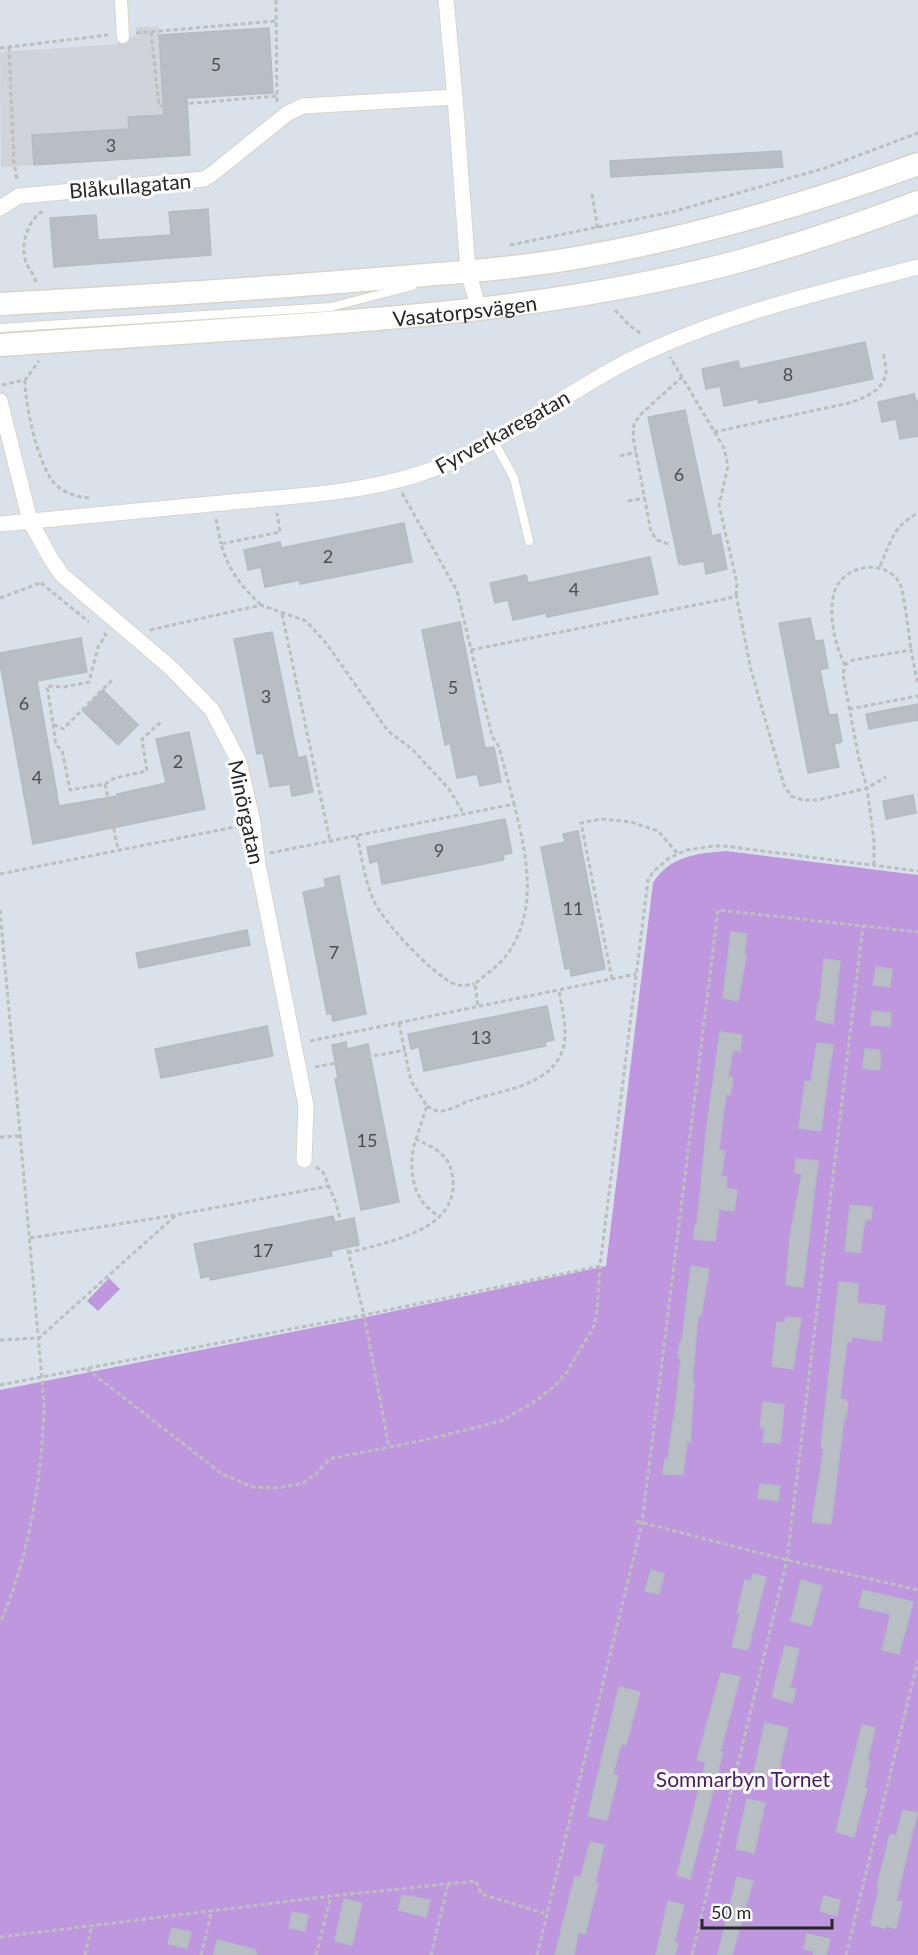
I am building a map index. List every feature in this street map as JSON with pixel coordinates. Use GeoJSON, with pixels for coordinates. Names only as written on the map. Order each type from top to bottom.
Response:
{"type":"FeatureCollection","features":[{"type":"Feature","properties":{"kind":"main road","name":"Vasatorpsvägen"},"geometry":{"type":"LineString","coordinates":[[0,304],[169,295],[513,268],[676,238],[803,203],[918,164]]}},
{"type":"Feature","properties":{"kind":"main road","name":"Vasatorpsvägen"},"geometry":{"type":"LineString","coordinates":[[0,345],[331,324],[478,310],[587,293],[740,261],[873,219],[918,202]]}},
{"type":"Feature","properties":{"kind":"street"},"geometry":{"type":"LineString","coordinates":[[120,0],[123,35]]}},
{"type":"Feature","properties":{"kind":"street"},"geometry":{"type":"LineString","coordinates":[[446,0],[468,271],[478,310]]}},
{"type":"Feature","properties":{"kind":"street","name":"Blåkullagatan"},"geometry":{"type":"LineString","coordinates":[[0,208],[20,196],[204,178],[288,112],[303,106],[454,96]]}},
{"type":"Feature","properties":{"kind":"street","name":"Fyrverkaregatan"},"geometry":{"type":"LineString","coordinates":[[0,524],[275,498],[396,481],[439,467],[493,440],[596,379],[663,345],[746,315],[918,267]]}},
{"type":"Feature","properties":{"kind":"street","name":"Minörgatan"},"geometry":{"type":"LineString","coordinates":[[0,401],[30,521],[51,559],[63,575],[171,668],[212,710],[239,762],[246,825],[257,856],[306,1106],[304,1160]]}},
{"type":"Feature","properties":{"kind":"lane"},"geometry":{"type":"LineString","coordinates":[[0,328],[332,306],[468,271]]}},
{"type":"Feature","properties":{"kind":"lane"},"geometry":{"type":"LineString","coordinates":[[249,312],[331,324]]}},
{"type":"Feature","properties":{"kind":"lane"},"geometry":{"type":"LineString","coordinates":[[493,440],[514,478],[530,541]]}},
{"type":"Feature","properties":{"kind":"path"},"geometry":{"type":"LineString","coordinates":[[276,0],[277,122]]}},
{"type":"Feature","properties":{"kind":"path"},"geometry":{"type":"LineString","coordinates":[[0,48],[151,31],[276,21]]}},
{"type":"Feature","properties":{"kind":"path"},"geometry":{"type":"LineString","coordinates":[[151,31],[159,106],[277,96]]}},
{"type":"Feature","properties":{"kind":"path"},"geometry":{"type":"LineString","coordinates":[[9,47],[14,163],[20,196]]}},
{"type":"Feature","properties":{"kind":"path"},"geometry":{"type":"LineString","coordinates":[[504,246],[672,212],[825,168],[918,133]]}},
{"type":"Feature","properties":{"kind":"path"},"geometry":{"type":"LineString","coordinates":[[36,287],[35,277],[25,260],[24,244],[28,227],[45,209]]}},
{"type":"Feature","properties":{"kind":"path"},"geometry":{"type":"LineString","coordinates":[[663,345],[724,448],[728,466],[719,505],[737,583],[736,594],[751,670],[784,785],[790,796],[803,800],[818,800],[867,788],[886,777]]}},
{"type":"Feature","properties":{"kind":"path"},"geometry":{"type":"LineString","coordinates":[[714,432],[849,403],[867,397],[880,387],[886,372],[883,352]]}},
{"type":"Feature","properties":{"kind":"path"},"geometry":{"type":"LineString","coordinates":[[40,354],[38,363],[27,374],[25,380],[27,399],[43,466],[57,486],[74,496],[97,499]]}},
{"type":"Feature","properties":{"kind":"path"},"geometry":{"type":"LineString","coordinates":[[668,544],[657,540],[651,532],[633,437],[634,424],[640,415],[682,377]]}},
{"type":"Feature","properties":{"kind":"path"},"geometry":{"type":"LineString","coordinates":[[0,386],[25,380]]}},
{"type":"Feature","properties":{"kind":"path"},"geometry":{"type":"LineString","coordinates":[[620,456],[636,452]]}},
{"type":"Feature","properties":{"kind":"path"},"geometry":{"type":"LineString","coordinates":[[357,836],[375,903],[411,948],[451,982],[460,986],[475,984],[508,954],[520,932],[526,907],[528,875],[526,852],[499,747],[492,736],[457,591],[396,481]]}},
{"type":"Feature","properties":{"kind":"path"},"geometry":{"type":"LineString","coordinates":[[221,544],[280,532],[275,498]]}},
{"type":"Feature","properties":{"kind":"path"},"geometry":{"type":"LineString","coordinates":[[628,501],[645,498]]}},
{"type":"Feature","properties":{"kind":"path"},"geometry":{"type":"LineString","coordinates":[[213,504],[227,563],[242,587],[261,605],[306,621],[326,643],[388,730],[412,749],[449,789],[464,814]]}},
{"type":"Feature","properties":{"kind":"path"},"geometry":{"type":"LineString","coordinates":[[880,566],[894,534],[903,521],[918,513]]}},
{"type":"Feature","properties":{"kind":"path"},"geometry":{"type":"LineString","coordinates":[[874,865],[874,841],[867,788],[849,709],[843,675],[845,665],[839,652],[832,609],[834,592],[842,578],[858,569],[880,566],[890,572],[900,583],[918,685]]}},
{"type":"Feature","properties":{"kind":"path"},"geometry":{"type":"LineString","coordinates":[[0,598],[63,575]]}},
{"type":"Feature","properties":{"kind":"path"},"geometry":{"type":"LineString","coordinates":[[41,583],[91,623]]}},
{"type":"Feature","properties":{"kind":"path"},"geometry":{"type":"LineString","coordinates":[[471,650],[730,598],[736,594]]}},
{"type":"Feature","properties":{"kind":"path"},"geometry":{"type":"LineString","coordinates":[[134,636],[157,627],[261,605]]}},
{"type":"Feature","properties":{"kind":"path"},"geometry":{"type":"LineString","coordinates":[[282,613],[330,841]]}},
{"type":"Feature","properties":{"kind":"path"},"geometry":{"type":"LineString","coordinates":[[99,629],[115,641]]}},
{"type":"Feature","properties":{"kind":"path"},"geometry":{"type":"LineString","coordinates":[[106,635],[98,647],[89,682],[64,687],[47,686],[56,745],[62,750],[70,790],[105,784],[115,778],[147,771],[142,739],[161,722]]}},
{"type":"Feature","properties":{"kind":"path"},"geometry":{"type":"LineString","coordinates":[[845,665],[853,660],[911,650]]}},
{"type":"Feature","properties":{"kind":"path"},"geometry":{"type":"LineString","coordinates":[[53,724],[63,729],[112,680]]}},
{"type":"Feature","properties":{"kind":"path"},"geometry":{"type":"LineString","coordinates":[[849,709],[918,696]]}},
{"type":"Feature","properties":{"kind":"path"},"geometry":{"type":"LineString","coordinates":[[105,784],[118,850]]}},
{"type":"Feature","properties":{"kind":"path"},"geometry":{"type":"LineString","coordinates":[[257,856],[514,804]]}},
{"type":"Feature","properties":{"kind":"path"},"geometry":{"type":"LineString","coordinates":[[236,818],[246,825]]}},
{"type":"Feature","properties":{"kind":"path"},"geometry":{"type":"LineString","coordinates":[[612,980],[581,823],[601,819],[631,822],[658,831],[678,854]]}},
{"type":"Feature","properties":{"kind":"path"},"geometry":{"type":"LineString","coordinates":[[0,874],[246,825]]}},
{"type":"Feature","properties":{"kind":"path"},"geometry":{"type":"LineString","coordinates":[[87,1369],[222,1474],[253,1487],[278,1488],[303,1483],[317,1473],[329,1459],[501,1421],[537,1400],[556,1385],[567,1372],[594,1326],[648,880],[661,864],[678,854],[699,848],[724,846],[918,871]]}},
{"type":"Feature","properties":{"kind":"path"},"geometry":{"type":"LineString","coordinates":[[0,910],[2,957],[39,1338],[43,1435],[30,1524],[16,1583],[0,1623]]}},
{"type":"Feature","properties":{"kind":"path"},"geometry":{"type":"LineString","coordinates":[[537,1955],[642,1523],[718,910],[918,932]]}},
{"type":"Feature","properties":{"kind":"path"},"geometry":{"type":"LineString","coordinates":[[692,1955],[787,1560],[863,925]]}},
{"type":"Feature","properties":{"kind":"path"},"geometry":{"type":"LineString","coordinates":[[293,1044],[636,974]]}},
{"type":"Feature","properties":{"kind":"path"},"geometry":{"type":"LineString","coordinates":[[475,984],[478,1007]]}},
{"type":"Feature","properties":{"kind":"path"},"geometry":{"type":"LineString","coordinates":[[399,1023],[411,1082],[427,1106],[436,1111],[447,1110],[516,1087],[547,1071],[558,1059],[564,1045],[565,1031],[559,990]]}},
{"type":"Feature","properties":{"kind":"path"},"geometry":{"type":"LineString","coordinates":[[298,1070],[405,1050]]}},
{"type":"Feature","properties":{"kind":"path"},"geometry":{"type":"LineString","coordinates":[[427,1106],[412,1152],[412,1171],[419,1196],[439,1217]]}},
{"type":"Feature","properties":{"kind":"path"},"geometry":{"type":"LineString","coordinates":[[0,1137],[21,1136]]}},
{"type":"Feature","properties":{"kind":"path"},"geometry":{"type":"LineString","coordinates":[[348,1253],[410,1235],[429,1226],[444,1213],[454,1192],[452,1172],[446,1157],[416,1139]]}},
{"type":"Feature","properties":{"kind":"path"},"geometry":{"type":"LineString","coordinates":[[304,1160],[323,1172],[336,1203],[364,1315],[389,1447]]}},
{"type":"Feature","properties":{"kind":"path"},"geometry":{"type":"LineString","coordinates":[[30,1238],[176,1215],[329,1186]]}},
{"type":"Feature","properties":{"kind":"path"},"geometry":{"type":"LineString","coordinates":[[0,1340],[39,1338],[176,1215]]}},
{"type":"Feature","properties":{"kind":"path"},"geometry":{"type":"LineString","coordinates":[[0,1386],[600,1266]]}},
{"type":"Feature","properties":{"kind":"path"},"geometry":{"type":"LineString","coordinates":[[636,1521],[787,1560],[918,1590]]}},
{"type":"Feature","properties":{"kind":"path"},"geometry":{"type":"LineString","coordinates":[[846,1955],[918,1660]]}},
{"type":"Feature","properties":{"kind":"path"},"geometry":{"type":"LineString","coordinates":[[0,1937],[331,1896],[476,1881],[481,1894],[547,1914]]}},
{"type":"Feature","properties":{"kind":"path"},"geometry":{"type":"LineString","coordinates":[[431,1955],[448,1884]]}},
{"type":"Feature","properties":{"kind":"path"},"geometry":{"type":"LineString","coordinates":[[316,1955],[331,1896]]}},
{"type":"Feature","properties":{"kind":"path"},"geometry":{"type":"LineString","coordinates":[[201,1955],[212,1910]]}},
{"type":"Feature","properties":{"kind":"path"},"geometry":{"type":"LineString","coordinates":[[85,1955],[93,1925]]}},
{"type":"Feature","properties":{"kind":"green space","name":"Sommarbyn Tornet"},"geometry":{"type":"Polygon","coordinates":[[[727,851],[918,875],[918,1955],[0,1955],[0,1390],[357,1319],[606,1266],[653,883],[667,867],[685,858],[727,851]]]}},
{"type":"Feature","properties":{"kind":"green space"},"geometry":{"type":"Polygon","coordinates":[[[109,1278],[120,1289],[98,1311],[87,1301],[109,1278]]]}},
{"type":"Feature","properties":{"kind":"shaded area"},"geometry":{"type":"Polygon","coordinates":[[[159,26],[163,99],[187,98],[188,113],[129,117],[129,129],[32,135],[34,165],[1,167],[0,52],[118,44],[119,38],[137,36],[136,27],[159,26]]]}},
{"type":"Feature","properties":{"kind":"building"},"geometry":{"type":"Polygon","coordinates":[[[269,28],[273,93],[187,98],[190,155],[34,165],[32,135],[129,129],[128,117],[164,115],[159,35],[269,28]]]}},
{"type":"Feature","properties":{"kind":"building"},"geometry":{"type":"Polygon","coordinates":[[[781,151],[783,167],[611,177],[610,161],[781,151]]]}},
{"type":"Feature","properties":{"kind":"building"},"geometry":{"type":"Polygon","coordinates":[[[208,209],[211,255],[54,267],[50,218],[96,215],[98,240],[171,235],[169,212],[208,209]]]}},
{"type":"Feature","properties":{"kind":"building"},"geometry":{"type":"Polygon","coordinates":[[[865,342],[873,379],[759,403],[758,399],[724,406],[720,386],[706,389],[702,369],[738,361],[740,369],[865,342]]]}},
{"type":"Feature","properties":{"kind":"building"},"geometry":{"type":"Polygon","coordinates":[[[914,394],[918,401],[918,436],[900,439],[896,419],[882,422],[878,402],[914,394]]]}},
{"type":"Feature","properties":{"kind":"building"},"geometry":{"type":"Polygon","coordinates":[[[685,410],[712,536],[720,534],[727,569],[706,574],[704,561],[679,564],[648,417],[685,410]]]}},
{"type":"Feature","properties":{"kind":"building"},"geometry":{"type":"Polygon","coordinates":[[[404,523],[412,562],[300,584],[300,580],[265,587],[261,567],[248,570],[244,550],[280,542],[281,548],[404,523]]]}},
{"type":"Feature","properties":{"kind":"building"},"geometry":{"type":"Polygon","coordinates":[[[650,557],[658,594],[547,617],[546,613],[513,620],[508,600],[495,603],[490,583],[526,575],[528,583],[650,557]]]}},
{"type":"Feature","properties":{"kind":"building"},"geometry":{"type":"Polygon","coordinates":[[[810,618],[815,641],[823,640],[828,668],[820,670],[829,715],[837,714],[842,742],[834,744],[839,767],[808,773],[779,623],[810,618]]]}},
{"type":"Feature","properties":{"kind":"building"},"geometry":{"type":"Polygon","coordinates":[[[460,622],[485,748],[494,747],[501,782],[480,786],[477,774],[457,778],[450,743],[445,745],[422,630],[460,622]]]}},
{"type":"Feature","properties":{"kind":"building"},"geometry":{"type":"Polygon","coordinates":[[[272,632],[298,758],[306,756],[313,792],[292,796],[290,784],[270,787],[263,753],[257,754],[234,639],[272,632]]]}},
{"type":"Feature","properties":{"kind":"building"},"geometry":{"type":"Polygon","coordinates":[[[81,638],[87,672],[37,681],[59,806],[117,796],[117,794],[166,783],[156,739],[189,732],[205,809],[33,844],[0,664],[0,653],[81,638]]]}},
{"type":"Feature","properties":{"kind":"building"},"geometry":{"type":"Polygon","coordinates":[[[103,690],[138,725],[118,745],[83,711],[103,690]]]}},
{"type":"Feature","properties":{"kind":"building"},"geometry":{"type":"Polygon","coordinates":[[[918,704],[918,720],[869,729],[866,714],[918,704]]]}},
{"type":"Feature","properties":{"kind":"building"},"geometry":{"type":"Polygon","coordinates":[[[913,795],[916,813],[886,819],[883,801],[913,795]]]}},
{"type":"Feature","properties":{"kind":"building"},"geometry":{"type":"Polygon","coordinates":[[[505,819],[512,853],[503,855],[504,860],[382,884],[378,861],[370,863],[367,847],[505,819]]]}},
{"type":"Feature","properties":{"kind":"building"},"geometry":{"type":"Polygon","coordinates":[[[578,831],[605,969],[571,976],[570,968],[565,969],[541,847],[565,842],[563,834],[578,831]]]}},
{"type":"Feature","properties":{"kind":"building"},"geometry":{"type":"Polygon","coordinates":[[[339,876],[366,1014],[333,1021],[331,1013],[327,1014],[303,892],[326,887],[324,879],[339,876]]]}},
{"type":"Feature","properties":{"kind":"building"},"geometry":{"type":"Polygon","coordinates":[[[247,930],[250,945],[139,968],[136,953],[247,930]]]}},
{"type":"Feature","properties":{"kind":"building"},"geometry":{"type":"Polygon","coordinates":[[[731,932],[747,934],[744,954],[746,955],[738,1001],[723,998],[731,932]]]}},
{"type":"Feature","properties":{"kind":"building"},"geometry":{"type":"Polygon","coordinates":[[[824,959],[840,961],[833,1024],[816,1020],[824,959]]]}},
{"type":"Feature","properties":{"kind":"building"},"geometry":{"type":"Polygon","coordinates":[[[876,967],[892,969],[890,987],[873,985],[876,967]]]}},
{"type":"Feature","properties":{"kind":"building"},"geometry":{"type":"Polygon","coordinates":[[[547,1006],[554,1040],[545,1042],[546,1046],[424,1071],[419,1047],[411,1049],[408,1034],[547,1006]]]}},
{"type":"Feature","properties":{"kind":"building"},"geometry":{"type":"Polygon","coordinates":[[[872,1011],[891,1013],[890,1026],[871,1025],[872,1011]]]}},
{"type":"Feature","properties":{"kind":"building"},"geometry":{"type":"Polygon","coordinates":[[[267,1026],[273,1056],[161,1078],[155,1049],[267,1026]]]}},
{"type":"Feature","properties":{"kind":"building"},"geometry":{"type":"Polygon","coordinates":[[[720,1032],[742,1035],[740,1051],[733,1050],[728,1077],[733,1078],[730,1095],[726,1094],[719,1150],[725,1151],[721,1177],[727,1177],[726,1188],[737,1190],[734,1211],[719,1209],[715,1241],[694,1239],[720,1032]]]}},
{"type":"Feature","properties":{"kind":"building"},"geometry":{"type":"Polygon","coordinates":[[[346,1042],[347,1049],[368,1044],[399,1202],[361,1210],[335,1079],[338,1079],[332,1045],[346,1042]]]}},
{"type":"Feature","properties":{"kind":"building"},"geometry":{"type":"Polygon","coordinates":[[[817,1043],[833,1045],[821,1131],[799,1128],[805,1081],[811,1082],[817,1043]]]}},
{"type":"Feature","properties":{"kind":"building"},"geometry":{"type":"Polygon","coordinates":[[[865,1049],[880,1050],[880,1070],[863,1068],[865,1049]]]}},
{"type":"Feature","properties":{"kind":"building"},"geometry":{"type":"Polygon","coordinates":[[[796,1159],[818,1161],[803,1287],[786,1285],[790,1237],[802,1174],[795,1173],[796,1159]]]}},
{"type":"Feature","properties":{"kind":"building"},"geometry":{"type":"Polygon","coordinates":[[[850,1205],[872,1207],[871,1220],[865,1220],[860,1253],[845,1251],[850,1205]]]}},
{"type":"Feature","properties":{"kind":"building"},"geometry":{"type":"Polygon","coordinates":[[[333,1216],[335,1222],[354,1218],[359,1245],[331,1251],[332,1256],[210,1280],[210,1276],[201,1278],[194,1244],[333,1216]]]}},
{"type":"Feature","properties":{"kind":"building"},"geometry":{"type":"Polygon","coordinates":[[[691,1266],[709,1269],[701,1316],[698,1316],[692,1382],[694,1382],[690,1442],[687,1441],[683,1475],[663,1474],[665,1459],[668,1460],[674,1421],[681,1358],[678,1358],[691,1266]]]}},
{"type":"Feature","properties":{"kind":"building"},"geometry":{"type":"Polygon","coordinates":[[[839,1282],[858,1284],[857,1303],[885,1306],[881,1341],[852,1337],[851,1342],[847,1341],[840,1399],[848,1402],[831,1524],[812,1522],[824,1449],[821,1448],[839,1282]]]}},
{"type":"Feature","properties":{"kind":"building"},"geometry":{"type":"Polygon","coordinates":[[[786,1317],[801,1318],[793,1369],[772,1366],[777,1322],[785,1323],[786,1317]]]}},
{"type":"Feature","properties":{"kind":"building"},"geometry":{"type":"Polygon","coordinates":[[[763,1402],[784,1405],[780,1443],[763,1442],[765,1428],[760,1427],[763,1402]]]}},
{"type":"Feature","properties":{"kind":"building"},"geometry":{"type":"Polygon","coordinates":[[[760,1484],[780,1486],[778,1501],[758,1498],[760,1484]]]}},
{"type":"Feature","properties":{"kind":"building"},"geometry":{"type":"Polygon","coordinates":[[[651,1570],[664,1574],[659,1594],[645,1591],[651,1570]]]}},
{"type":"Feature","properties":{"kind":"building"},"geometry":{"type":"Polygon","coordinates":[[[753,1574],[766,1577],[748,1650],[732,1647],[745,1580],[751,1581],[753,1574]]]}},
{"type":"Feature","properties":{"kind":"building"},"geometry":{"type":"Polygon","coordinates":[[[801,1580],[822,1586],[811,1626],[791,1621],[801,1580]]]}},
{"type":"Feature","properties":{"kind":"building"},"geometry":{"type":"Polygon","coordinates":[[[863,1590],[913,1602],[899,1654],[882,1650],[891,1614],[859,1607],[863,1590]]]}},
{"type":"Feature","properties":{"kind":"building"},"geometry":{"type":"Polygon","coordinates":[[[785,1646],[799,1649],[790,1687],[796,1690],[792,1703],[772,1697],[785,1646]]]}},
{"type":"Feature","properties":{"kind":"building"},"geometry":{"type":"Polygon","coordinates":[[[721,1673],[740,1677],[690,1879],[677,1875],[706,1762],[697,1760],[721,1673]]]}},
{"type":"Feature","properties":{"kind":"building"},"geometry":{"type":"Polygon","coordinates":[[[619,1687],[640,1692],[626,1745],[621,1744],[613,1774],[618,1776],[607,1820],[588,1816],[619,1687]]]}},
{"type":"Feature","properties":{"kind":"building"},"geometry":{"type":"Polygon","coordinates":[[[765,1723],[788,1728],[777,1777],[754,1772],[765,1723]]]}},
{"type":"Feature","properties":{"kind":"building"},"geometry":{"type":"Polygon","coordinates":[[[862,1725],[875,1728],[867,1762],[870,1762],[864,1788],[867,1788],[854,1837],[836,1832],[862,1725]]]}},
{"type":"Feature","properties":{"kind":"building"},"geometry":{"type":"Polygon","coordinates":[[[747,1799],[765,1803],[754,1853],[736,1849],[747,1799]]]}},
{"type":"Feature","properties":{"kind":"building"},"geometry":{"type":"Polygon","coordinates":[[[903,1810],[917,1813],[896,1901],[902,1902],[896,1928],[871,1925],[879,1888],[877,1887],[890,1834],[896,1836],[903,1810]]]}},
{"type":"Feature","properties":{"kind":"building"},"geometry":{"type":"Polygon","coordinates":[[[590,1842],[604,1845],[595,1884],[598,1884],[585,1934],[578,1932],[574,1955],[555,1955],[575,1876],[581,1877],[590,1842]]]}},
{"type":"Feature","properties":{"kind":"building"},"geometry":{"type":"Polygon","coordinates":[[[737,1877],[753,1881],[732,1955],[718,1955],[737,1877]]]}},
{"type":"Feature","properties":{"kind":"building"},"geometry":{"type":"Polygon","coordinates":[[[402,1895],[430,1900],[426,1917],[398,1910],[402,1895]]]}},
{"type":"Feature","properties":{"kind":"building"},"geometry":{"type":"Polygon","coordinates":[[[824,1896],[840,1900],[837,1916],[820,1911],[824,1896]]]}},
{"type":"Feature","properties":{"kind":"building"},"geometry":{"type":"Polygon","coordinates":[[[344,1899],[362,1903],[352,1945],[335,1941],[344,1899]]]}},
{"type":"Feature","properties":{"kind":"building"},"geometry":{"type":"Polygon","coordinates":[[[668,1901],[684,1905],[674,1942],[678,1943],[675,1955],[656,1955],[668,1901]]]}},
{"type":"Feature","properties":{"kind":"building"},"geometry":{"type":"Polygon","coordinates":[[[292,1912],[308,1915],[305,1931],[289,1928],[292,1912]]]}},
{"type":"Feature","properties":{"kind":"building"},"geometry":{"type":"Polygon","coordinates":[[[172,1928],[191,1932],[187,1948],[168,1944],[172,1928]]]}},
{"type":"Feature","properties":{"kind":"building"},"geometry":{"type":"Polygon","coordinates":[[[807,1934],[830,1939],[826,1955],[813,1955],[814,1951],[804,1949],[807,1934]]]}},
{"type":"Feature","properties":{"kind":"building"},"geometry":{"type":"Polygon","coordinates":[[[217,1940],[256,1950],[256,1955],[214,1955],[217,1940]]]}}]}
